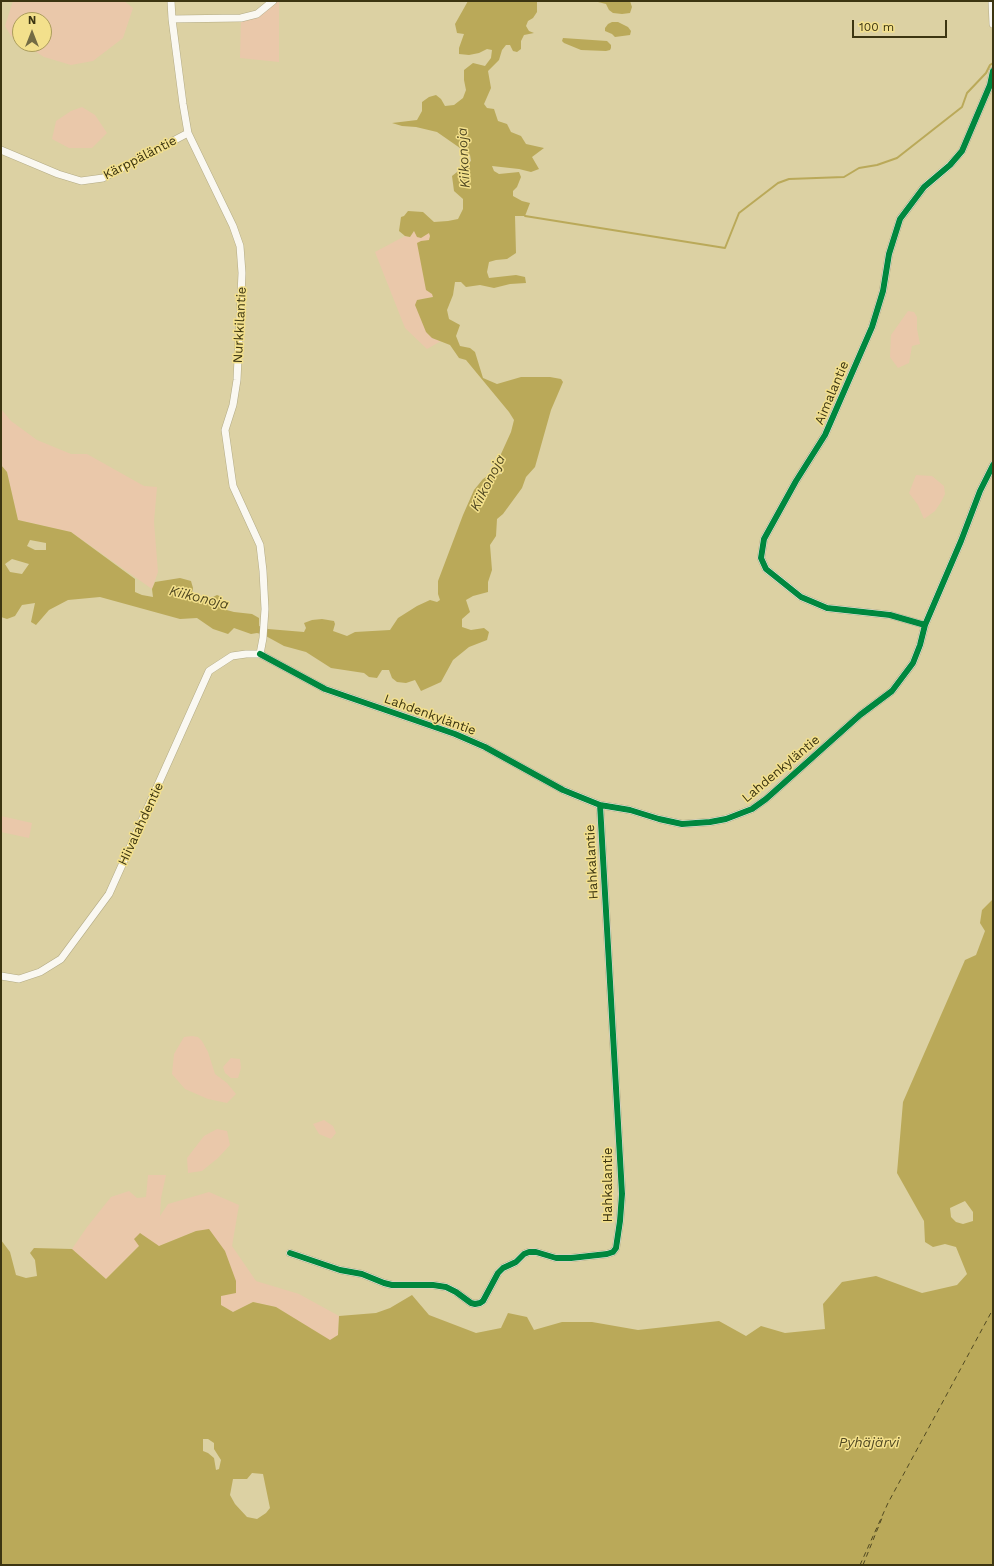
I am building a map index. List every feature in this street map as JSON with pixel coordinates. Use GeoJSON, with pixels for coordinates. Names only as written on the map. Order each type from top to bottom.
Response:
{"type":"FeatureCollection","features":[{"type":"Feature","properties":{"kind":"street","name":"Nurkkilantie"},"geometry":{"type":"LineString","coordinates":[[171,1],[172,19],[188,133],[233,226],[240,246],[242,273],[237,380],[234,405],[226,430],[233,486],[260,545],[264,586],[264,631],[260,654]]}},
{"type":"Feature","properties":{"kind":"street"},"geometry":{"type":"LineString","coordinates":[[172,19],[241,18],[257,14],[273,1]]}},
{"type":"Feature","properties":{"kind":"street"},"geometry":{"type":"LineString","coordinates":[[992,1],[993,24]]}},
{"type":"Feature","properties":{"kind":"street","name":"Aimalantie"},"geometry":{"type":"LineString","coordinates":[[925,625],[890,615],[827,608],[801,598],[766,569],[761,558],[764,539],[796,481],[825,435],[872,327],[883,291],[889,254],[900,219],[924,187],[950,165],[962,151],[990,85],[993,71]]}},
{"type":"Feature","properties":{"kind":"street","name":"Kärppäläntie"},"geometry":{"type":"LineString","coordinates":[[1,150],[81,182],[103,178],[188,133]]}},
{"type":"Feature","properties":{"kind":"street","name":"Lahdenkyläntie"},"geometry":{"type":"LineString","coordinates":[[260,654],[325,689],[455,734],[485,746],[563,790],[600,805],[630,810],[659,820],[682,824],[715,821],[738,816],[752,809],[766,799],[860,716],[892,691],[913,663],[920,645],[925,625],[961,542],[980,491],[993,465]]}},
{"type":"Feature","properties":{"kind":"street","name":"Hiivalahdentie"},"geometry":{"type":"LineString","coordinates":[[1,976],[19,978],[40,972],[61,959],[109,894],[209,671],[232,656],[260,654]]}},
{"type":"Feature","properties":{"kind":"street","name":"Hahkalantie"},"geometry":{"type":"LineString","coordinates":[[290,1253],[340,1270],[362,1274],[384,1283],[433,1284],[446,1286],[471,1303],[475,1304],[483,1301],[498,1273],[503,1268],[516,1262],[524,1254],[529,1252],[536,1252],[556,1258],[571,1258],[607,1254],[613,1252],[616,1248],[622,1194],[600,805]]}},
{"type":"Feature","properties":{"kind":"shaded area"},"geometry":{"type":"Polygon","coordinates":[[[13,1],[124,1],[133,8],[123,38],[93,61],[71,65],[44,57],[36,52],[52,52],[52,12],[12,12],[12,37],[5,26],[13,1]]]}},
{"type":"Feature","properties":{"kind":"shaded area"},"geometry":{"type":"Polygon","coordinates":[[[273,1],[279,1],[279,62],[240,58],[241,18],[249,16],[273,1]]]}},
{"type":"Feature","properties":{"kind":"shaded area"},"geometry":{"type":"Polygon","coordinates":[[[82,107],[95,115],[107,133],[92,148],[69,148],[52,139],[56,121],[71,111],[82,107]]]}},
{"type":"Feature","properties":{"kind":"shaded area"},"geometry":{"type":"Polygon","coordinates":[[[414,231],[429,233],[430,236],[429,241],[421,241],[433,297],[422,299],[432,338],[441,341],[427,349],[405,328],[375,252],[405,236],[410,237],[414,231]]]}},
{"type":"Feature","properties":{"kind":"shaded area"},"geometry":{"type":"Polygon","coordinates":[[[908,311],[914,312],[917,317],[917,329],[920,344],[912,346],[909,363],[898,368],[890,357],[891,335],[908,311]]]}},
{"type":"Feature","properties":{"kind":"shaded area"},"geometry":{"type":"Polygon","coordinates":[[[1,409],[11,421],[37,440],[71,454],[87,454],[144,486],[157,487],[154,522],[158,572],[152,589],[71,532],[18,520],[7,472],[1,465],[1,409]]]}},
{"type":"Feature","properties":{"kind":"shaded area"},"geometry":{"type":"Polygon","coordinates":[[[916,475],[932,476],[944,486],[945,494],[941,502],[935,511],[924,519],[918,505],[909,493],[916,475]]]}},
{"type":"Feature","properties":{"kind":"shaded area"},"geometry":{"type":"Polygon","coordinates":[[[1,816],[32,823],[29,838],[1,832],[1,816]]]}},
{"type":"Feature","properties":{"kind":"shaded area"},"geometry":{"type":"Polygon","coordinates":[[[184,1037],[198,1037],[202,1041],[208,1052],[215,1074],[227,1083],[236,1094],[227,1103],[208,1099],[185,1089],[172,1074],[174,1054],[184,1037]]]}},
{"type":"Feature","properties":{"kind":"shaded area"},"geometry":{"type":"Polygon","coordinates":[[[231,1058],[240,1059],[241,1068],[238,1078],[231,1078],[225,1073],[223,1067],[231,1058]]]}},
{"type":"Feature","properties":{"kind":"shaded area"},"geometry":{"type":"Polygon","coordinates":[[[324,1120],[333,1126],[336,1133],[331,1139],[319,1134],[313,1124],[324,1120]]]}},
{"type":"Feature","properties":{"kind":"shaded area"},"geometry":{"type":"Polygon","coordinates":[[[217,1129],[227,1131],[230,1145],[218,1158],[202,1171],[188,1173],[187,1158],[204,1136],[217,1129]]]}},
{"type":"Feature","properties":{"kind":"shaded area"},"geometry":{"type":"Polygon","coordinates":[[[148,1175],[166,1175],[161,1198],[160,1216],[168,1204],[209,1192],[239,1205],[232,1246],[256,1281],[299,1294],[339,1316],[338,1335],[330,1341],[276,1307],[253,1302],[233,1312],[220,1305],[220,1296],[196,1231],[159,1246],[139,1246],[106,1279],[72,1249],[87,1227],[111,1197],[129,1191],[137,1198],[146,1197],[148,1175]]]}},
{"type":"Feature","properties":{"kind":"water","name":"Kiikonoja"},"geometry":{"type":"Polygon","coordinates":[[[468,1],[537,1],[537,12],[533,18],[528,21],[526,26],[529,31],[534,33],[524,35],[521,41],[521,49],[517,52],[513,51],[510,45],[506,45],[502,50],[499,60],[488,71],[491,88],[484,104],[487,108],[494,109],[498,121],[507,124],[511,132],[521,136],[526,144],[544,148],[532,157],[539,169],[531,172],[492,166],[494,171],[499,174],[519,172],[521,177],[517,187],[513,191],[513,196],[530,203],[525,216],[515,216],[516,253],[507,259],[489,262],[487,272],[489,278],[516,275],[525,277],[526,283],[510,284],[494,288],[480,285],[466,287],[461,282],[455,282],[453,295],[447,310],[449,319],[460,325],[456,336],[460,346],[470,348],[475,352],[483,378],[497,384],[521,377],[550,377],[561,379],[563,382],[551,410],[535,467],[526,477],[522,488],[503,514],[497,519],[496,536],[490,545],[492,570],[488,582],[488,592],[473,596],[466,600],[470,612],[462,619],[462,627],[471,630],[484,628],[489,632],[487,640],[469,647],[453,660],[441,682],[421,691],[415,680],[406,683],[397,682],[392,678],[389,670],[382,670],[377,678],[369,677],[364,673],[331,668],[306,652],[284,646],[264,635],[257,633],[251,634],[234,628],[228,634],[213,629],[197,618],[180,619],[100,597],[68,600],[49,610],[36,625],[31,622],[35,603],[22,605],[15,616],[7,619],[1,617],[1,465],[7,472],[18,520],[71,532],[135,579],[135,592],[142,595],[153,597],[152,589],[155,582],[180,578],[191,581],[193,588],[191,598],[201,600],[217,595],[222,597],[221,602],[223,609],[252,614],[259,618],[259,626],[268,629],[304,632],[306,628],[304,623],[322,619],[334,621],[335,624],[333,631],[347,636],[355,632],[390,630],[398,618],[417,606],[430,600],[437,602],[440,600],[438,594],[438,581],[463,515],[474,490],[483,479],[489,475],[502,474],[501,454],[511,432],[514,420],[466,360],[459,358],[450,345],[432,338],[426,332],[415,305],[417,300],[433,297],[432,294],[426,290],[417,243],[429,240],[430,236],[429,233],[421,238],[417,237],[414,231],[410,237],[405,236],[399,231],[401,217],[408,211],[423,212],[434,222],[458,219],[463,209],[463,199],[454,191],[452,176],[471,161],[470,155],[437,132],[392,123],[417,120],[422,111],[422,102],[429,97],[436,95],[441,99],[445,106],[454,105],[463,98],[466,90],[464,70],[473,63],[485,66],[491,58],[492,50],[487,49],[479,53],[469,55],[459,54],[459,48],[464,34],[457,33],[455,24],[468,1]],[[30,540],[27,546],[35,550],[46,550],[46,543],[30,540]],[[12,559],[5,564],[10,572],[22,574],[29,564],[12,559]]]}},
{"type":"Feature","properties":{"kind":"water"},"geometry":{"type":"Polygon","coordinates":[[[594,1],[630,1],[632,7],[630,13],[613,13],[609,10],[606,4],[594,1]]]}},
{"type":"Feature","properties":{"kind":"water"},"geometry":{"type":"Polygon","coordinates":[[[618,22],[628,27],[631,31],[630,35],[615,37],[605,31],[608,24],[618,22]]]}},
{"type":"Feature","properties":{"kind":"water"},"geometry":{"type":"Polygon","coordinates":[[[563,38],[607,41],[611,45],[611,48],[610,50],[606,51],[581,50],[564,43],[562,41],[563,38]]]}},
{"type":"Feature","properties":{"kind":"water","name":"Pyhäjärvi"},"geometry":{"type":"Polygon","coordinates":[[[993,899],[993,1565],[1,1565],[1,1240],[10,1252],[16,1275],[26,1278],[37,1276],[35,1260],[30,1253],[34,1248],[72,1249],[106,1279],[139,1246],[134,1239],[140,1233],[159,1246],[196,1231],[209,1229],[225,1251],[236,1281],[236,1293],[221,1296],[221,1305],[233,1312],[253,1302],[276,1307],[330,1340],[338,1335],[339,1316],[376,1313],[390,1308],[412,1295],[429,1315],[476,1333],[501,1328],[508,1313],[527,1317],[534,1330],[562,1322],[592,1322],[638,1330],[719,1321],[746,1336],[761,1326],[785,1333],[825,1329],[823,1304],[842,1282],[876,1276],[922,1293],[957,1285],[967,1274],[956,1247],[945,1244],[933,1247],[925,1242],[924,1221],[897,1173],[903,1102],[965,960],[976,955],[985,931],[980,923],[982,910],[993,899]],[[965,1201],[950,1208],[951,1217],[956,1222],[963,1224],[973,1221],[973,1212],[965,1201]],[[203,1439],[203,1451],[214,1458],[216,1470],[219,1469],[221,1460],[214,1449],[214,1443],[208,1439],[203,1439]],[[252,1473],[247,1479],[233,1479],[230,1495],[235,1504],[247,1517],[257,1519],[266,1513],[270,1508],[263,1474],[252,1473]]]}},
{"type":"Feature","properties":{"kind":"waterway"},"geometry":{"type":"LineString","coordinates":[[525,216],[725,248],[739,213],[778,183],[789,179],[844,177],[859,168],[877,165],[897,158],[962,107],[967,93],[986,73],[990,65],[993,63]]}},
{"type":"Feature","properties":{"kind":"ferry route"},"geometry":{"type":"LineString","coordinates":[[860,1565],[888,1503],[993,1309]]}},
{"type":"Feature","properties":{"kind":"ferry route"},"geometry":{"type":"LineString","coordinates":[[863,1565],[882,1518]]}},
{"type":"Feature","properties":{"kind":"cycle path"},"geometry":{"type":"LineString","coordinates":[[925,625],[890,615],[827,608],[801,597],[766,569],[761,558],[764,539],[796,481],[825,435],[872,327],[883,291],[889,254],[900,219],[924,187],[950,165],[962,151],[990,85],[993,71]]}},
{"type":"Feature","properties":{"kind":"cycle path"},"geometry":{"type":"LineString","coordinates":[[260,654],[325,689],[455,734],[485,747],[563,790],[600,805],[630,810],[682,824],[726,819],[752,809],[766,799],[860,715],[892,691],[913,663],[920,645],[925,625],[961,541],[980,491],[993,465]]}},
{"type":"Feature","properties":{"kind":"cycle path"},"geometry":{"type":"LineString","coordinates":[[290,1253],[340,1270],[362,1274],[392,1285],[433,1285],[446,1287],[475,1304],[483,1301],[498,1273],[503,1268],[516,1262],[524,1254],[529,1252],[536,1252],[556,1258],[571,1258],[607,1254],[613,1252],[616,1248],[622,1194],[600,805]]}}]}
